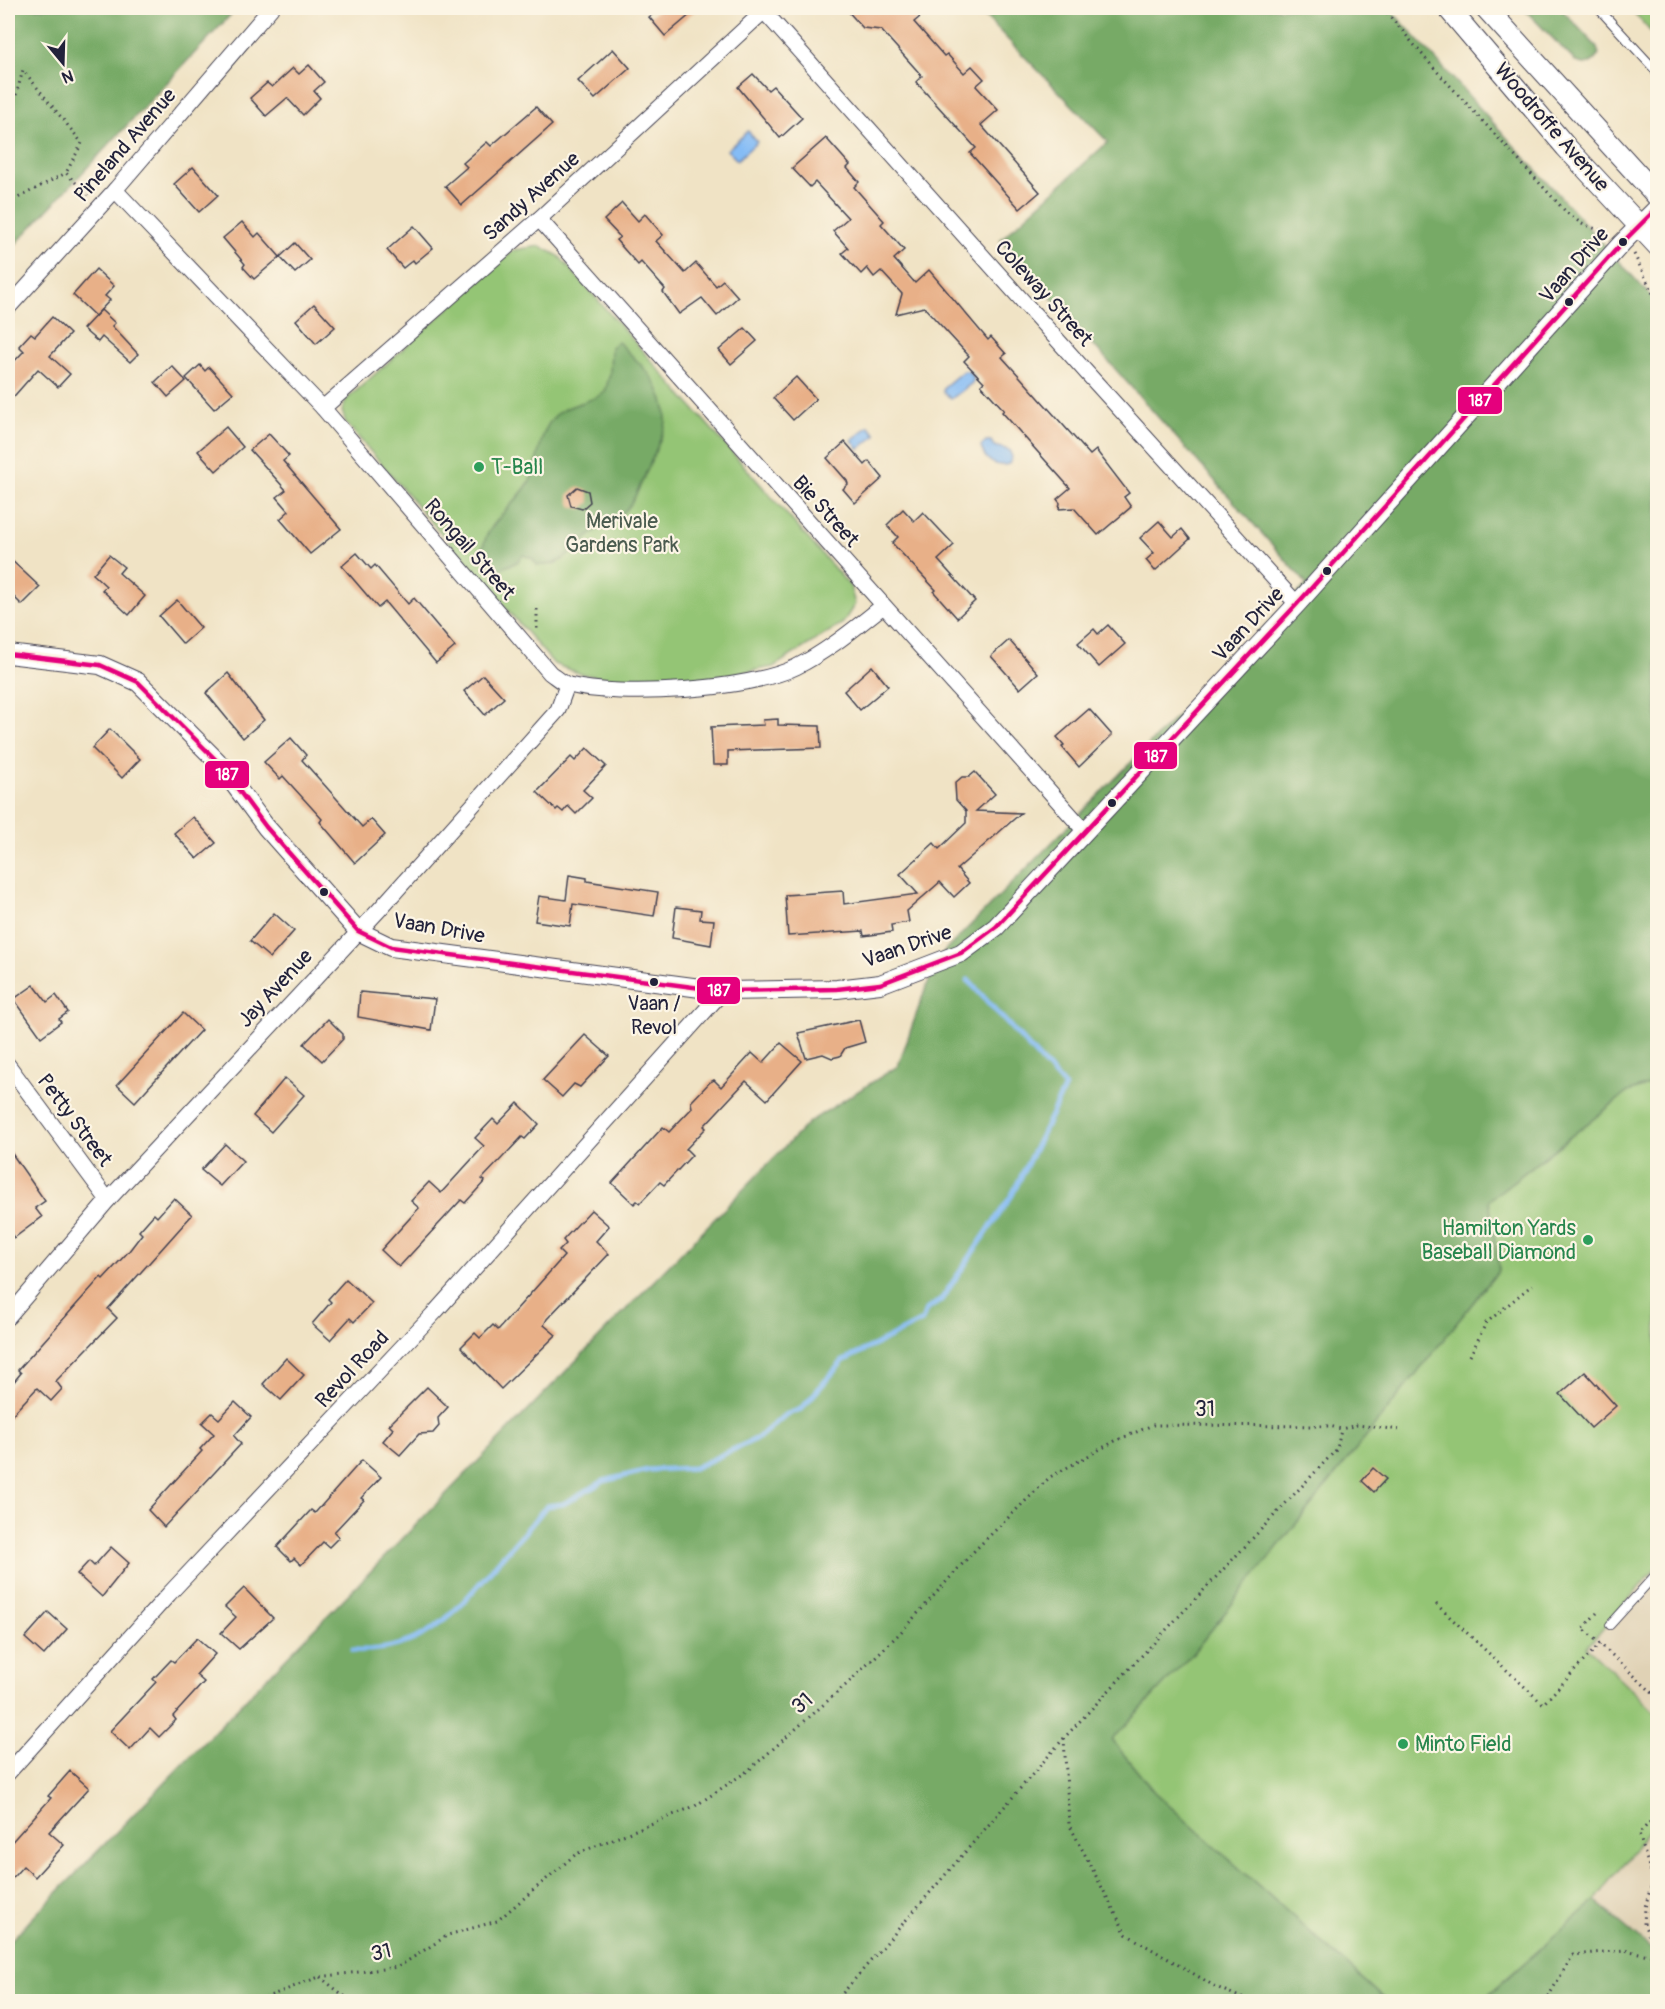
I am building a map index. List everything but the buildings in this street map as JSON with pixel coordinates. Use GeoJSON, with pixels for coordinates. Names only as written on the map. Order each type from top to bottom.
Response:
{"type":"FeatureCollection","features":[{"type":"Feature","properties":{"kind":"main road","name":"Woodroffe Avenue"},"geometry":{"type":"LineString","coordinates":[[1448,8],[1566,147],[1658,246]]}},
{"type":"Feature","properties":{"kind":"main road","name":"Woodroffe Avenue"},"geometry":{"type":"LineString","coordinates":[[1486,8],[1658,197]]}},
{"type":"Feature","properties":{"kind":"street","name":"Pineland Avenue"},"geometry":{"type":"LineString","coordinates":[[8,308],[115,190],[271,8]]}},
{"type":"Feature","properties":{"kind":"street","name":"Sandy Avenue"},"geometry":{"type":"LineString","coordinates":[[323,408],[539,219],[763,9]]}},
{"type":"Feature","properties":{"kind":"street","name":"Coleway Street"},"geometry":{"type":"LineString","coordinates":[[763,9],[1095,382],[1298,604]]}},
{"type":"Feature","properties":{"kind":"street","name":"Rongail Street"},"geometry":{"type":"LineString","coordinates":[[115,190],[323,408],[550,673],[567,685]]}},
{"type":"Feature","properties":{"kind":"street","name":"Vaan Drive"},"geometry":{"type":"LineString","coordinates":[[8,654],[100,665],[138,682],[217,761],[266,827],[358,931],[391,947],[723,991],[837,989],[879,984],[961,953],[996,927],[1084,830],[1298,604],[1639,225],[1658,207]]}},
{"type":"Feature","properties":{"kind":"street","name":"Bie Street"},"geometry":{"type":"LineString","coordinates":[[539,219],[1084,830]]}},
{"type":"Feature","properties":{"kind":"street"},"geometry":{"type":"LineString","coordinates":[[567,685],[629,691],[722,686],[763,679],[795,668],[839,642],[883,606]]}},
{"type":"Feature","properties":{"kind":"street","name":"Jay Avenue"},"geometry":{"type":"LineString","coordinates":[[8,1317],[108,1200],[358,931],[558,710],[567,685]]}},
{"type":"Feature","properties":{"kind":"street","name":"Revol Road"},"geometry":{"type":"LineString","coordinates":[[8,1773],[162,1602],[436,1311],[723,991]]}},
{"type":"Feature","properties":{"kind":"street","name":"Petty Street"},"geometry":{"type":"LineString","coordinates":[[8,1065],[108,1200]]}},
{"type":"Feature","properties":{"kind":"lane"},"geometry":{"type":"LineString","coordinates":[[1598,8],[1658,73]]}},
{"type":"Feature","properties":{"kind":"lane"},"geometry":{"type":"LineString","coordinates":[[1610,1624],[1658,1572]]}},
{"type":"Feature","properties":{"kind":"path"},"geometry":{"type":"LineString","coordinates":[[1383,8],[1432,66],[1567,213],[1582,224],[1612,235]]}},
{"type":"Feature","properties":{"kind":"path"},"geometry":{"type":"LineString","coordinates":[[8,124],[23,70],[82,143],[66,173],[8,203],[8,198]]}},
{"type":"Feature","properties":{"kind":"path"},"geometry":{"type":"LineString","coordinates":[[66,173],[99,207]]}},
{"type":"Feature","properties":{"kind":"path"},"geometry":{"type":"LineString","coordinates":[[1636,256],[1658,304]]}},
{"type":"Feature","properties":{"kind":"path"},"geometry":{"type":"LineString","coordinates":[[1470,1356],[1486,1323],[1532,1285]]}},
{"type":"Feature","properties":{"kind":"path","name":"31"},"geometry":{"type":"LineString","coordinates":[[254,2001],[319,1977],[399,1966],[448,1935],[497,1921],[576,1854],[695,1806],[749,1770],[893,1640],[975,1550],[1050,1477],[1114,1441],[1153,1425],[1330,1426],[1341,1429],[1357,1425],[1401,1430]]}},
{"type":"Feature","properties":{"kind":"path"},"geometry":{"type":"LineString","coordinates":[[835,2001],[1065,1738],[1337,1449],[1341,1429]]}},
{"type":"Feature","properties":{"kind":"path"},"geometry":{"type":"LineString","coordinates":[[1436,1604],[1543,1704],[1600,1644]]}},
{"type":"Feature","properties":{"kind":"path"},"geometry":{"type":"LineString","coordinates":[[1597,1612],[1583,1628],[1658,1698]]}},
{"type":"Feature","properties":{"kind":"path"},"geometry":{"type":"LineString","coordinates":[[1065,1738],[1069,1824],[1126,1934],[1216,1987],[1251,2001]]}},
{"type":"Feature","properties":{"kind":"path"},"geometry":{"type":"LineString","coordinates":[[1656,1957],[1643,1918],[1653,1880],[1652,1871],[1639,1834],[1658,1813]]}},
{"type":"Feature","properties":{"kind":"path"},"geometry":{"type":"LineString","coordinates":[[1545,2001],[1573,1955],[1624,1950],[1656,1957]]}},
{"type":"Feature","properties":{"kind":"path"},"geometry":{"type":"LineString","coordinates":[[319,1977],[352,2001]]}},
{"type":"Feature","properties":{"kind":"shaded area"},"geometry":{"type":"Polygon","coordinates":[[[1657,1567],[1657,1714],[1587,1647],[1657,1567]]]}},
{"type":"Feature","properties":{"kind":"shaded area"},"geometry":{"type":"Polygon","coordinates":[[[1657,1819],[1657,1954],[1595,1901],[1657,1819]]]}},
{"type":"Feature","properties":{"kind":"green space"},"geometry":{"type":"Polygon","coordinates":[[[8,8],[237,8],[8,252],[8,8]]]}},
{"type":"Feature","properties":{"kind":"green space"},"geometry":{"type":"Polygon","coordinates":[[[977,8],[1389,8],[1657,303],[1657,1082],[1628,1092],[1489,1200],[1499,1270],[1192,1654],[1112,1740],[1154,1792],[1387,2001],[8,2002],[8,1943],[809,1122],[898,1066],[926,987],[943,953],[1307,584],[1000,240],[1108,142],[977,8]]]}},
{"type":"Feature","properties":{"kind":"green space"},"geometry":{"type":"Polygon","coordinates":[[[1523,8],[1560,8],[1596,46],[1599,54],[1589,63],[1576,62],[1523,8]]]}},
{"type":"Feature","properties":{"kind":"green space"},"geometry":{"type":"Polygon","coordinates":[[[1630,8],[1657,8],[1657,39],[1630,8]]]}},
{"type":"Feature","properties":{"kind":"green space","name":"Merivale Gardens Park"},"geometry":{"type":"Polygon","coordinates":[[[540,246],[559,256],[850,586],[855,604],[843,623],[773,667],[705,679],[630,682],[581,674],[554,664],[346,423],[342,411],[346,400],[514,250],[540,246]]]}},
{"type":"Feature","properties":{"kind":"green space"},"geometry":{"type":"Polygon","coordinates":[[[618,342],[651,377],[662,397],[666,421],[650,463],[630,505],[562,560],[537,565],[532,558],[523,555],[517,562],[492,572],[484,561],[483,554],[490,530],[528,484],[545,432],[555,416],[565,409],[605,392],[610,374],[611,347],[618,342]]]}},
{"type":"Feature","properties":{"kind":"green space"},"geometry":{"type":"Polygon","coordinates":[[[1657,1082],[1657,1567],[1587,1647],[1657,1714],[1657,1819],[1595,1901],[1481,2001],[1387,2001],[1154,1792],[1112,1740],[1192,1654],[1499,1270],[1489,1200],[1628,1092],[1657,1082]]]}},
{"type":"Feature","properties":{"kind":"green space"},"geometry":{"type":"Polygon","coordinates":[[[1595,1901],[1657,1954],[1657,2001],[1481,2001],[1595,1901]]]}},
{"type":"Feature","properties":{"kind":"water"},"geometry":{"type":"Polygon","coordinates":[[[748,131],[757,142],[737,160],[727,150],[748,131]]]}},
{"type":"Feature","properties":{"kind":"water"},"geometry":{"type":"Polygon","coordinates":[[[963,371],[968,371],[974,378],[972,383],[951,399],[943,392],[944,387],[963,371]]]}},
{"type":"Feature","properties":{"kind":"water"},"geometry":{"type":"Polygon","coordinates":[[[869,426],[876,435],[859,449],[852,440],[869,426]]]}},
{"type":"Feature","properties":{"kind":"water"},"geometry":{"type":"Polygon","coordinates":[[[986,441],[991,441],[994,446],[1009,450],[1012,457],[1009,464],[999,465],[987,459],[981,446],[986,441]]]}},
{"type":"Feature","properties":{"kind":"waterway"},"geometry":{"type":"LineString","coordinates":[[353,1650],[380,1649],[403,1644],[441,1623],[472,1592],[546,1506],[563,1504],[604,1481],[648,1470],[694,1468],[758,1438],[785,1415],[801,1409],[843,1361],[922,1321],[926,1310],[941,1300],[1012,1195],[1065,1087],[968,980]]}},
{"type":"Feature","properties":{"kind":"transit line","name":"187"},"geometry":{"type":"LineString","coordinates":[[8,654],[100,665],[138,682],[217,761],[266,827],[358,931],[391,947],[723,991],[837,989],[880,984],[961,953],[996,927],[1297,604],[1622,243],[1658,207]]}},
{"type":"Feature","properties":{"kind":"place","name":"T-Ball"},"geometry":{"type":"Point","coordinates":[479,467]}},
{"type":"Feature","properties":{"kind":"place","name":"Vaan / Revol"},"geometry":{"type":"Point","coordinates":[654,982]}},
{"type":"Feature","properties":{"kind":"place","name":"Hamilton Yards Baseball Diamond"},"geometry":{"type":"Point","coordinates":[1588,1240]}},
{"type":"Feature","properties":{"kind":"place","name":"Minto Field"},"geometry":{"type":"Point","coordinates":[1403,1744]}}]}
